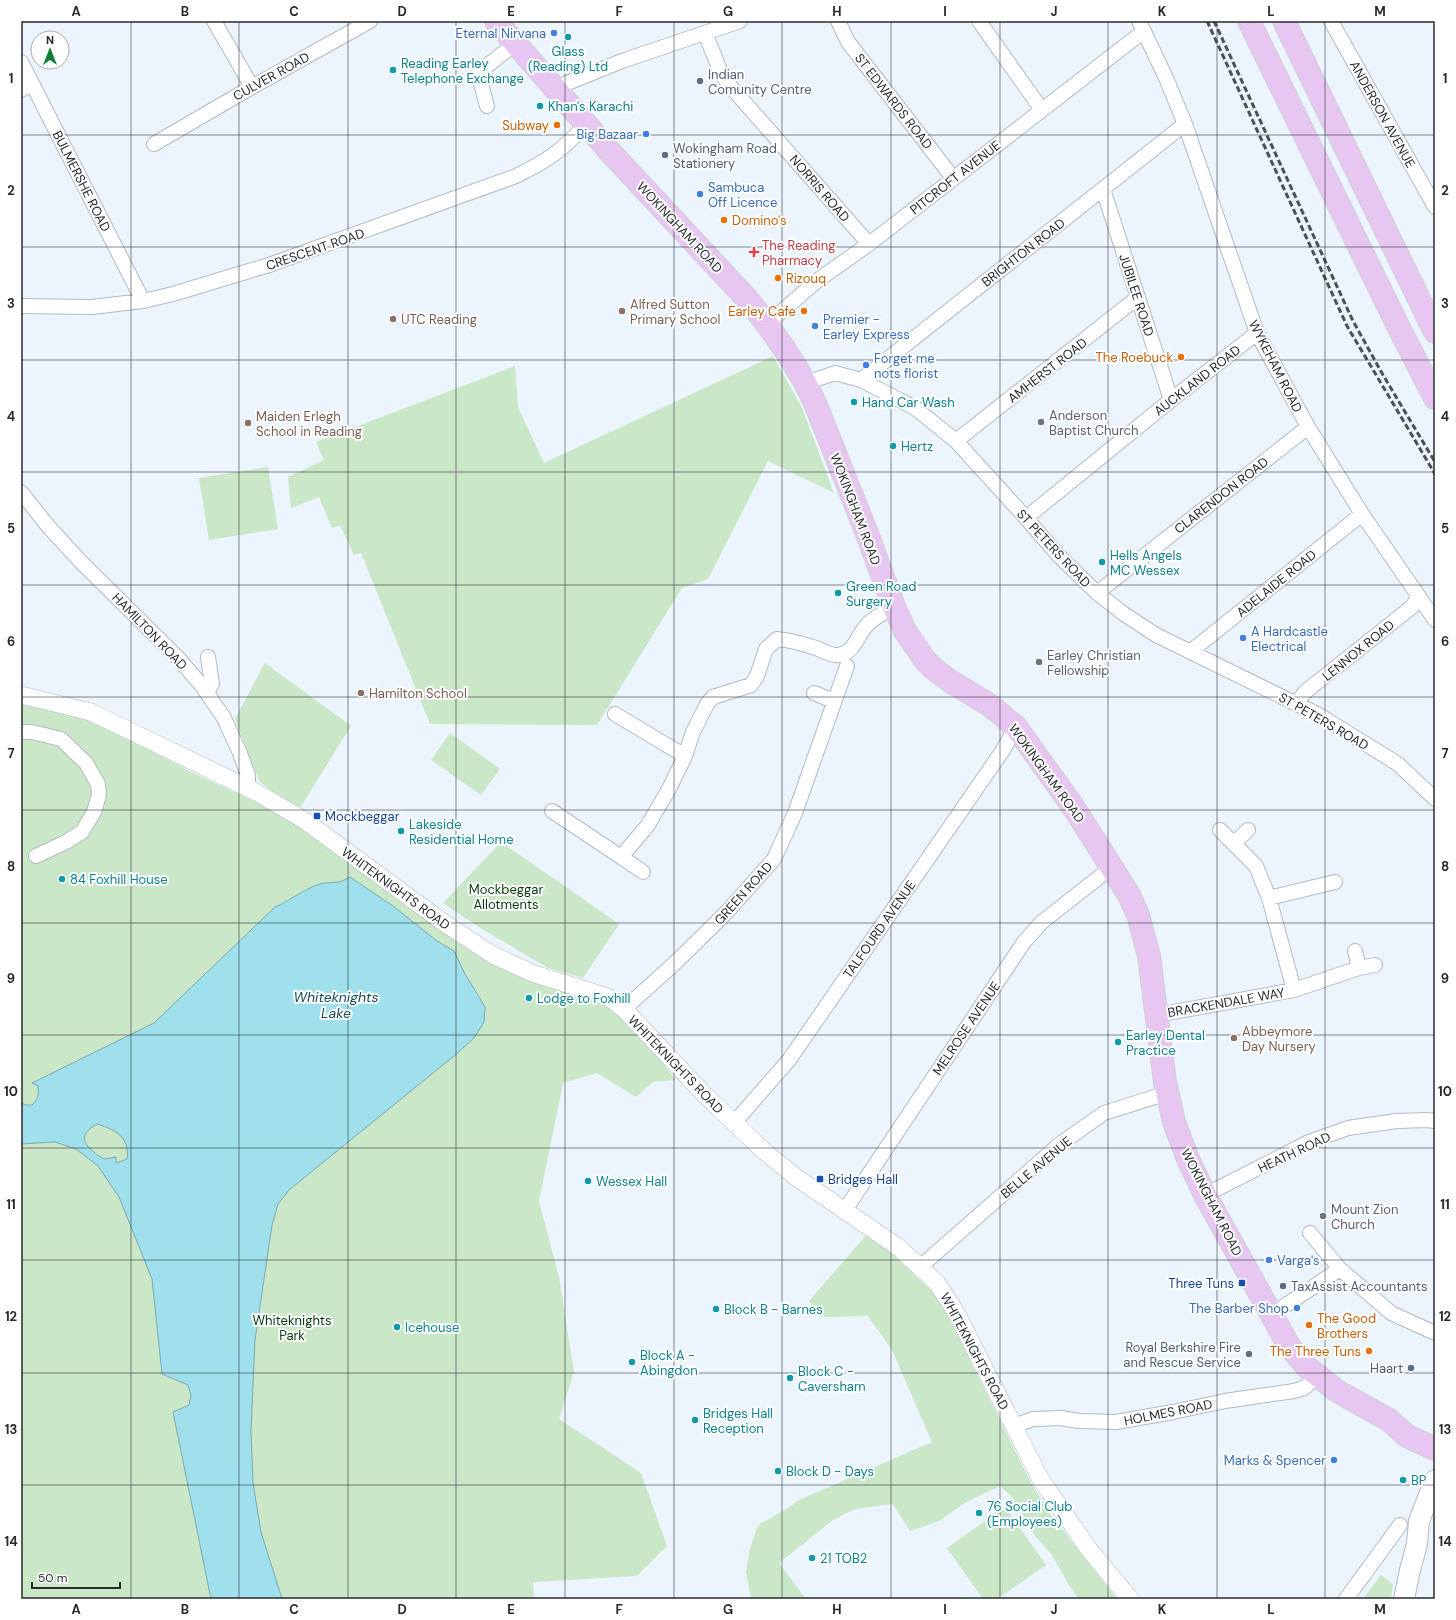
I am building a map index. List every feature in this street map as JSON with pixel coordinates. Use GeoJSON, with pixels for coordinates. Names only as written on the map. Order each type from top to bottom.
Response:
{"type":"FeatureCollection","features":[{"type":"Feature","properties":{"kind":"main road","name":"WOKINGHAM ROAD"},"geometry":{"type":"LineString","coordinates":[[496,21],[612,154],[748,300],[767,324],[806,383],[868,535],[901,624],[914,645],[934,669],[950,681],[991,706],[1016,727],[1073,806],[1129,894],[1140,921],[1149,956],[1167,1093],[1174,1122],[1206,1195],[1289,1346],[1302,1362],[1317,1376],[1348,1398],[1388,1420],[1407,1436],[1435,1449]]}},
{"type":"Feature","properties":{"kind":"main road"},"geometry":{"type":"LineString","coordinates":[[1249,21],[1398,326],[1435,398]]}},
{"type":"Feature","properties":{"kind":"main road"},"geometry":{"type":"LineString","coordinates":[[1284,21],[1435,332]]}},
{"type":"Feature","properties":{"kind":"main road","name":"WOKINGHAM ROAD"},"geometry":{"type":"LineString","coordinates":[[1388,1420],[1412,1425],[1435,1435]]}},
{"type":"Feature","properties":{"kind":"main road"},"geometry":{"type":"LineString","coordinates":[[1404,1599],[1410,1570],[1418,1544],[1419,1521],[1435,1480]]}},
{"type":"Feature","properties":{"kind":"main road"},"geometry":{"type":"LineString","coordinates":[[1418,1544],[1432,1522],[1435,1513]]}},
{"type":"Feature","properties":{"kind":"street"},"geometry":{"type":"LineString","coordinates":[[214,21],[252,87]]}},
{"type":"Feature","properties":{"kind":"street","name":"CULVER ROAD"},"geometry":{"type":"LineString","coordinates":[[154,144],[370,21]]}},
{"type":"Feature","properties":{"kind":"street"},"geometry":{"type":"LineString","coordinates":[[555,88],[622,61],[740,21]]}},
{"type":"Feature","properties":{"kind":"street","name":"ST EDWARDS ROAD"},"geometry":{"type":"LineString","coordinates":[[838,21],[848,42],[953,178]]}},
{"type":"Feature","properties":{"kind":"street"},"geometry":{"type":"LineString","coordinates":[[979,21],[1042,110]]}},
{"type":"Feature","properties":{"kind":"street","name":"ANDERSON AVENUE"},"geometry":{"type":"LineString","coordinates":[[1331,21],[1435,207]]}},
{"type":"Feature","properties":{"kind":"street","name":"PITCROFT AVENUE"},"geometry":{"type":"LineString","coordinates":[[767,324],[818,280],[869,244],[1042,110],[1141,26]]}},
{"type":"Feature","properties":{"kind":"street","name":"WYKEHAM ROAD"},"geometry":{"type":"LineString","coordinates":[[1141,26],[1166,78],[1185,124],[1257,333],[1308,427],[1362,514],[1435,620]]}},
{"type":"Feature","properties":{"kind":"street","name":"NORRIS ROAD"},"geometry":{"type":"LineString","coordinates":[[705,33],[722,75],[730,87],[869,244]]}},
{"type":"Feature","properties":{"kind":"street"},"geometry":{"type":"LineString","coordinates":[[487,106],[478,73],[516,43]]}},
{"type":"Feature","properties":{"kind":"street","name":"BULMERSHE ROAD"},"geometry":{"type":"LineString","coordinates":[[21,62],[27,87],[143,301]]}},
{"type":"Feature","properties":{"kind":"street","name":"CRESCENT ROAD"},"geometry":{"type":"LineString","coordinates":[[21,306],[92,307],[143,301],[173,294],[269,265],[516,176],[543,163],[554,155],[573,139],[586,124]]}},
{"type":"Feature","properties":{"kind":"street","name":"BRIGHTON ROAD"},"geometry":{"type":"LineString","coordinates":[[862,380],[1185,124]]}},
{"type":"Feature","properties":{"kind":"street","name":"JUBILEE ROAD"},"geometry":{"type":"LineString","coordinates":[[1103,189],[1170,400]]}},
{"type":"Feature","properties":{"kind":"street","name":"AMHERST ROAD"},"geometry":{"type":"LineString","coordinates":[[956,441],[1137,298]]}},
{"type":"Feature","properties":{"kind":"street","name":"AUCKLAND ROAD"},"geometry":{"type":"LineString","coordinates":[[1026,518],[1170,400],[1257,333]]}},
{"type":"Feature","properties":{"kind":"street","name":"ST PETERS ROAD"},"geometry":{"type":"LineString","coordinates":[[806,383],[835,373],[862,380],[915,408],[956,441],[1059,556],[1097,593],[1124,614],[1156,635],[1319,715],[1398,764],[1435,799]]}},
{"type":"Feature","properties":{"kind":"street","name":"CLARENDON ROAD"},"geometry":{"type":"LineString","coordinates":[[1097,593],[1308,427]]}},
{"type":"Feature","properties":{"kind":"street","name":"HAMILTON ROAD"},"geometry":{"type":"LineString","coordinates":[[21,492],[46,525],[178,659],[207,693],[224,718],[239,751],[248,775],[248,788]]}},
{"type":"Feature","properties":{"kind":"street","name":"ADELAIDE ROAD"},"geometry":{"type":"LineString","coordinates":[[1190,652],[1362,514]]}},
{"type":"Feature","properties":{"kind":"street","name":"LENNOX ROAD"},"geometry":{"type":"LineString","coordinates":[[1297,703],[1305,692],[1413,606],[1418,596]]}},
{"type":"Feature","properties":{"kind":"street"},"geometry":{"type":"LineString","coordinates":[[621,857],[648,825],[685,756],[707,704],[713,697],[751,685],[757,676],[766,649],[777,639],[789,640],[836,655],[846,652],[854,646],[859,635],[867,624],[894,607]]}},
{"type":"Feature","properties":{"kind":"street"},"geometry":{"type":"LineString","coordinates":[[207,693],[212,684],[208,657]]}},
{"type":"Feature","properties":{"kind":"street","name":"GREEN ROAD"},"geometry":{"type":"LineString","coordinates":[[624,1009],[675,963],[726,913],[774,858],[795,813],[847,666]]}},
{"type":"Feature","properties":{"kind":"street"},"geometry":{"type":"LineString","coordinates":[[814,693],[834,701]]}},
{"type":"Feature","properties":{"kind":"street","name":"WHITEKNIGHTS ROAD"},"geometry":{"type":"LineString","coordinates":[[21,695],[91,712],[248,788],[304,820],[452,929],[493,955],[532,973],[608,997],[624,1009],[704,1094],[765,1152],[797,1178],[898,1247],[937,1283],[957,1314],[1040,1478],[1088,1548],[1130,1599]]}},
{"type":"Feature","properties":{"kind":"street"},"geometry":{"type":"LineString","coordinates":[[614,714],[685,756]]}},
{"type":"Feature","properties":{"kind":"street","name":"TALFOURD AVENUE"},"geometry":{"type":"LineString","coordinates":[[734,1123],[789,1060],[1003,750],[1016,727]]}},
{"type":"Feature","properties":{"kind":"street"},"geometry":{"type":"LineString","coordinates":[[21,732],[32,732],[61,739],[86,763],[98,784],[99,795],[94,812],[82,832],[66,842],[36,856]]}},
{"type":"Feature","properties":{"kind":"street"},"geometry":{"type":"LineString","coordinates":[[552,811],[643,872]]}},
{"type":"Feature","properties":{"kind":"street","name":"BRACKENDALE WAY"},"geometry":{"type":"LineString","coordinates":[[1220,830],[1256,866],[1269,898],[1294,990]]}},
{"type":"Feature","properties":{"kind":"street"},"geometry":{"type":"LineString","coordinates":[[1234,843],[1248,830]]}},
{"type":"Feature","properties":{"kind":"street","name":"MELROSE AVENUE"},"geometry":{"type":"LineString","coordinates":[[845,1210],[1024,942],[1042,922],[1112,867]]}},
{"type":"Feature","properties":{"kind":"street"},"geometry":{"type":"LineString","coordinates":[[1269,898],[1335,882]]}},
{"type":"Feature","properties":{"kind":"street"},"geometry":{"type":"LineString","coordinates":[[1355,951],[1359,968]]}},
{"type":"Feature","properties":{"kind":"street","name":"BRACKENDALE WAY"},"geometry":{"type":"LineString","coordinates":[[1157,1015],[1294,990],[1359,968],[1375,965]]}},
{"type":"Feature","properties":{"kind":"street","name":"BELLE AVENUE"},"geometry":{"type":"LineString","coordinates":[[920,1267],[1060,1144],[1104,1113],[1167,1093]]}},
{"type":"Feature","properties":{"kind":"street","name":"HEATH ROAD"},"geometry":{"type":"LineString","coordinates":[[1206,1195],[1309,1142],[1348,1128],[1396,1122],[1427,1120],[1435,1121]]}},
{"type":"Feature","properties":{"kind":"street"},"geometry":{"type":"LineString","coordinates":[[1310,1233],[1340,1269],[1391,1313],[1435,1333]]}},
{"type":"Feature","properties":{"kind":"street"},"geometry":{"type":"LineString","coordinates":[[1271,1315],[1340,1269]]}},
{"type":"Feature","properties":{"kind":"street","name":"HOLMES ROAD"},"geometry":{"type":"LineString","coordinates":[[1014,1426],[1033,1419],[1061,1418],[1079,1421],[1116,1422],[1225,1401],[1294,1391],[1304,1388],[1317,1376]]}},
{"type":"Feature","properties":{"kind":"street"},"geometry":{"type":"LineString","coordinates":[[1346,1599],[1400,1525]]}},
{"type":"Feature","properties":{"kind":"green space"},"geometry":{"type":"Polygon","coordinates":[[[773,356],[802,408],[834,493],[768,461],[708,579],[682,588],[597,725],[430,724],[361,553],[354,555],[340,525],[332,528],[319,497],[291,508],[288,477],[324,460],[316,442],[515,366],[518,407],[544,463],[773,356]]]}},
{"type":"Feature","properties":{"kind":"green space"},"geometry":{"type":"Polygon","coordinates":[[[268,467],[278,529],[209,540],[199,478],[268,467]]]}},
{"type":"Feature","properties":{"kind":"green space"},"geometry":{"type":"Polygon","coordinates":[[[265,663],[351,726],[298,811],[259,781],[235,719],[265,663]]]}},
{"type":"Feature","properties":{"kind":"green space","name":"Whiteknights Park"},"geometry":{"type":"Polygon","coordinates":[[[21,698],[73,713],[139,744],[193,773],[303,823],[464,941],[583,992],[621,1012],[676,1080],[653,1082],[636,1097],[596,1073],[563,1083],[539,1201],[559,1277],[574,1372],[559,1419],[641,1473],[667,1546],[637,1576],[533,1582],[534,1599],[21,1599],[21,698]]]}},
{"type":"Feature","properties":{"kind":"green space"},"geometry":{"type":"Polygon","coordinates":[[[450,733],[500,769],[481,795],[431,760],[450,733]]]}},
{"type":"Feature","properties":{"kind":"green space","name":"Mockbeggar Allotments"},"geometry":{"type":"Polygon","coordinates":[[[501,842],[619,924],[583,978],[548,968],[482,929],[443,903],[501,842]]]}},
{"type":"Feature","properties":{"kind":"green space"},"geometry":{"type":"Polygon","coordinates":[[[869,1232],[939,1298],[1030,1481],[1051,1515],[1117,1599],[1079,1599],[1070,1587],[1052,1555],[1035,1536],[1012,1497],[1000,1486],[966,1502],[939,1521],[910,1531],[893,1504],[855,1509],[833,1520],[779,1563],[806,1599],[751,1599],[746,1573],[749,1552],[756,1530],[760,1524],[799,1500],[932,1442],[892,1350],[868,1316],[825,1317],[809,1301],[869,1232]]]}},
{"type":"Feature","properties":{"kind":"green space"},"geometry":{"type":"Polygon","coordinates":[[[1005,1507],[1046,1565],[997,1599],[983,1599],[947,1548],[1005,1507]]]}},
{"type":"Feature","properties":{"kind":"green space"},"geometry":{"type":"Polygon","coordinates":[[[1381,1575],[1393,1584],[1391,1599],[1363,1599],[1381,1575]]]}},
{"type":"Feature","properties":{"kind":"water","name":"Whiteknights Lake"},"geometry":{"type":"Polygon","coordinates":[[[350,877],[393,906],[437,941],[454,951],[465,974],[485,1007],[484,1022],[474,1038],[454,1056],[289,1190],[278,1204],[272,1225],[255,1340],[251,1431],[253,1483],[261,1532],[282,1599],[211,1599],[173,1412],[189,1405],[191,1395],[188,1385],[162,1374],[152,1279],[119,1197],[98,1166],[76,1149],[55,1142],[21,1144],[21,1102],[25,1105],[32,1105],[37,1099],[38,1086],[32,1083],[154,1023],[275,907],[317,885],[345,880],[350,877]],[[97,1124],[90,1129],[84,1138],[88,1147],[104,1159],[116,1157],[116,1163],[127,1159],[127,1151],[124,1140],[116,1132],[97,1124]]]}},
{"type":"Feature","properties":{"kind":"railway"},"geometry":{"type":"LineString","coordinates":[[1207,21],[1347,326],[1435,474]]}},
{"type":"Feature","properties":{"kind":"railway"},"geometry":{"type":"LineString","coordinates":[[1214,21],[1353,321],[1383,375],[1435,462]]}},
{"type":"Feature","properties":{"kind":"place","name":"Eternal Nirvana"},"geometry":{"type":"Point","coordinates":[554,33]}},
{"type":"Feature","properties":{"kind":"place","name":"Glass (Reading) Ltd"},"geometry":{"type":"Point","coordinates":[568,37]}},
{"type":"Feature","properties":{"kind":"place","name":"Reading Earley Telephone Exchange"},"geometry":{"type":"Point","coordinates":[393,70]}},
{"type":"Feature","properties":{"kind":"place","name":"Indian Comunity Centre"},"geometry":{"type":"Point","coordinates":[700,81]}},
{"type":"Feature","properties":{"kind":"place","name":"Khan's Karachi"},"geometry":{"type":"Point","coordinates":[540,106]}},
{"type":"Feature","properties":{"kind":"place","name":"Subway"},"geometry":{"type":"Point","coordinates":[557,125]}},
{"type":"Feature","properties":{"kind":"place","name":"Big Bazaar"},"geometry":{"type":"Point","coordinates":[646,134]}},
{"type":"Feature","properties":{"kind":"place","name":"Wokingham Road Stationery"},"geometry":{"type":"Point","coordinates":[665,155]}},
{"type":"Feature","properties":{"kind":"place","name":"Sambuca Off Licence"},"geometry":{"type":"Point","coordinates":[700,194]}},
{"type":"Feature","properties":{"kind":"place","name":"Domino's"},"geometry":{"type":"Point","coordinates":[724,220]}},
{"type":"Feature","properties":{"kind":"place","name":"The Reading Pharmacy"},"geometry":{"type":"Point","coordinates":[754,252]}},
{"type":"Feature","properties":{"kind":"place","name":"Rizouq"},"geometry":{"type":"Point","coordinates":[778,278]}},
{"type":"Feature","properties":{"kind":"place","name":"Alfred Sutton Primary School"},"geometry":{"type":"Point","coordinates":[622,311]}},
{"type":"Feature","properties":{"kind":"place","name":"Earley Cafe"},"geometry":{"type":"Point","coordinates":[804,311]}},
{"type":"Feature","properties":{"kind":"place","name":"UTC Reading"},"geometry":{"type":"Point","coordinates":[393,319]}},
{"type":"Feature","properties":{"kind":"place","name":"Premier - Earley Express"},"geometry":{"type":"Point","coordinates":[815,326]}},
{"type":"Feature","properties":{"kind":"place","name":"The Roebuck"},"geometry":{"type":"Point","coordinates":[1181,357]}},
{"type":"Feature","properties":{"kind":"place","name":"Forget me nots florist"},"geometry":{"type":"Point","coordinates":[866,365]}},
{"type":"Feature","properties":{"kind":"place","name":"Hand Car Wash"},"geometry":{"type":"Point","coordinates":[854,402]}},
{"type":"Feature","properties":{"kind":"place","name":"Anderson Baptist Church"},"geometry":{"type":"Point","coordinates":[1041,422]}},
{"type":"Feature","properties":{"kind":"place","name":"Maiden Erlegh School in Reading"},"geometry":{"type":"Point","coordinates":[248,423]}},
{"type":"Feature","properties":{"kind":"place","name":"Hertz"},"geometry":{"type":"Point","coordinates":[893,446]}},
{"type":"Feature","properties":{"kind":"place","name":"Hells Angels MC Wessex"},"geometry":{"type":"Point","coordinates":[1102,562]}},
{"type":"Feature","properties":{"kind":"place","name":"Green Road Surgery"},"geometry":{"type":"Point","coordinates":[838,593]}},
{"type":"Feature","properties":{"kind":"place","name":"A Hardcastle Electrical"},"geometry":{"type":"Point","coordinates":[1243,638]}},
{"type":"Feature","properties":{"kind":"place","name":"Earley Christian Fellowship"},"geometry":{"type":"Point","coordinates":[1039,662]}},
{"type":"Feature","properties":{"kind":"place","name":"Hamilton School"},"geometry":{"type":"Point","coordinates":[361,693]}},
{"type":"Feature","properties":{"kind":"place","name":"Mockbeggar"},"geometry":{"type":"Point","coordinates":[317,816]}},
{"type":"Feature","properties":{"kind":"place","name":"Lakeside Residential Home"},"geometry":{"type":"Point","coordinates":[401,831]}},
{"type":"Feature","properties":{"kind":"place","name":"84 Foxhill House"},"geometry":{"type":"Point","coordinates":[62,879]}},
{"type":"Feature","properties":{"kind":"place","name":"Lodge to Foxhill"},"geometry":{"type":"Point","coordinates":[529,998]}},
{"type":"Feature","properties":{"kind":"place","name":"Abbeymore Day Nursery"},"geometry":{"type":"Point","coordinates":[1234,1038]}},
{"type":"Feature","properties":{"kind":"place","name":"Earley Dental Practice"},"geometry":{"type":"Point","coordinates":[1118,1042]}},
{"type":"Feature","properties":{"kind":"place","name":"Bridges Hall"},"geometry":{"type":"Point","coordinates":[820,1179]}},
{"type":"Feature","properties":{"kind":"place","name":"Wessex Hall"},"geometry":{"type":"Point","coordinates":[588,1181]}},
{"type":"Feature","properties":{"kind":"place","name":"Mount Zion Church"},"geometry":{"type":"Point","coordinates":[1323,1216]}},
{"type":"Feature","properties":{"kind":"place","name":"Varga's"},"geometry":{"type":"Point","coordinates":[1269,1260]}},
{"type":"Feature","properties":{"kind":"place","name":"Three Tuns"},"geometry":{"type":"Point","coordinates":[1242,1283]}},
{"type":"Feature","properties":{"kind":"place","name":"TaxAssist Accountants"},"geometry":{"type":"Point","coordinates":[1283,1286]}},
{"type":"Feature","properties":{"kind":"place","name":"The Barber Shop"},"geometry":{"type":"Point","coordinates":[1297,1308]}},
{"type":"Feature","properties":{"kind":"place","name":"Block B - Barnes"},"geometry":{"type":"Point","coordinates":[716,1309]}},
{"type":"Feature","properties":{"kind":"place","name":"The Good Brothers"},"geometry":{"type":"Point","coordinates":[1309,1325]}},
{"type":"Feature","properties":{"kind":"place","name":"Icehouse"},"geometry":{"type":"Point","coordinates":[397,1327]}},
{"type":"Feature","properties":{"kind":"place","name":"The Three Tuns"},"geometry":{"type":"Point","coordinates":[1369,1351]}},
{"type":"Feature","properties":{"kind":"place","name":"Royal Berkshire Fire and Rescue Service"},"geometry":{"type":"Point","coordinates":[1249,1354]}},
{"type":"Feature","properties":{"kind":"place","name":"Block A - Abingdon"},"geometry":{"type":"Point","coordinates":[632,1362]}},
{"type":"Feature","properties":{"kind":"place","name":"Haart"},"geometry":{"type":"Point","coordinates":[1411,1368]}},
{"type":"Feature","properties":{"kind":"place","name":"Block C - Caversham"},"geometry":{"type":"Point","coordinates":[790,1378]}},
{"type":"Feature","properties":{"kind":"place","name":"Bridges Hall Reception"},"geometry":{"type":"Point","coordinates":[695,1420]}},
{"type":"Feature","properties":{"kind":"place","name":"Marks & Spencer"},"geometry":{"type":"Point","coordinates":[1334,1460]}},
{"type":"Feature","properties":{"kind":"place","name":"Block D - Days"},"geometry":{"type":"Point","coordinates":[778,1471]}},
{"type":"Feature","properties":{"kind":"place","name":"BP"},"geometry":{"type":"Point","coordinates":[1403,1480]}},
{"type":"Feature","properties":{"kind":"place","name":"76 Social Club (Employees)"},"geometry":{"type":"Point","coordinates":[979,1513]}},
{"type":"Feature","properties":{"kind":"place","name":"21 TOB2"},"geometry":{"type":"Point","coordinates":[812,1558]}}]}
